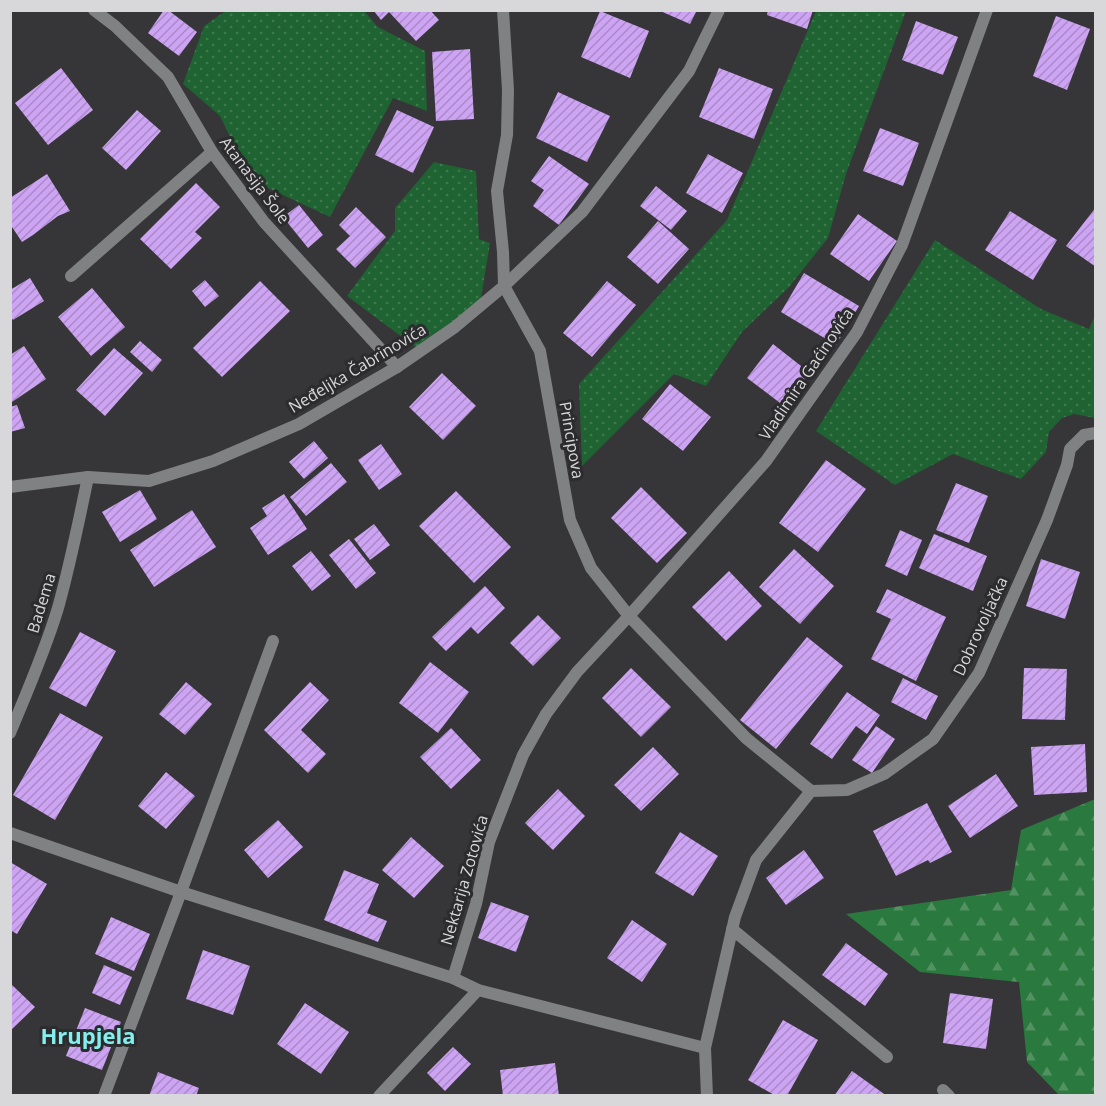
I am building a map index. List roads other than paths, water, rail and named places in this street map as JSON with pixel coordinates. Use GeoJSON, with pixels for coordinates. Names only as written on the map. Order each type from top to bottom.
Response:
{"type":"FeatureCollection","features":[{"type":"Feature","properties":{"kind":"street","name":"Atanasija Šole"},"geometry":{"type":"LineString","coordinates":[[94,10],[115,26],[168,77],[212,152],[264,222],[397,367]]}},
{"type":"Feature","properties":{"kind":"street","name":"Principova"},"geometry":{"type":"LineString","coordinates":[[503,10],[508,90],[507,135],[497,191],[504,286],[540,351],[570,520],[591,568],[629,616],[746,738],[811,791]]}},
{"type":"Feature","properties":{"kind":"street","name":"Neđeljka Čabrinovića"},"geometry":{"type":"LineString","coordinates":[[10,487],[88,477],[149,481],[213,461],[299,424],[397,367],[455,327],[504,286],[582,212],[689,71],[719,10]]}},
{"type":"Feature","properties":{"kind":"street","name":"Vladimira Gaćinovića"},"geometry":{"type":"LineString","coordinates":[[629,616],[766,461],[857,332],[903,245],[987,10]]}},
{"type":"Feature","properties":{"kind":"street"},"geometry":{"type":"LineString","coordinates":[[71,276],[212,152]]}},
{"type":"Feature","properties":{"kind":"street","name":"Dobrovoljačka"},"geometry":{"type":"LineString","coordinates":[[811,791],[847,790],[884,774],[933,739],[979,673],[1047,520],[1067,465],[1070,449],[1084,435],[1095,434]]}},
{"type":"Feature","properties":{"kind":"street","name":"Badema"},"geometry":{"type":"LineString","coordinates":[[10,733],[57,610],[72,555],[88,477]]}},
{"type":"Feature","properties":{"kind":"street","name":"Nektarija Zotovića"},"geometry":{"type":"LineString","coordinates":[[453,978],[476,904],[489,842],[523,755],[546,714],[576,672],[629,616]]}},
{"type":"Feature","properties":{"kind":"street"},"geometry":{"type":"LineString","coordinates":[[104,1095],[273,641]]}},
{"type":"Feature","properties":{"kind":"street"},"geometry":{"type":"LineString","coordinates":[[707,1095],[705,1048],[735,917],[756,860],[811,791]]}},
{"type":"Feature","properties":{"kind":"street"},"geometry":{"type":"LineString","coordinates":[[10,833],[181,892],[453,978],[478,990],[705,1048]]}},
{"type":"Feature","properties":{"kind":"street"},"geometry":{"type":"LineString","coordinates":[[732,929],[887,1057]]}},
{"type":"Feature","properties":{"kind":"street"},"geometry":{"type":"LineString","coordinates":[[379,1095],[478,990]]}},
{"type":"Feature","properties":{"kind":"district","name":"Hrupjela"},"geometry":{"type":"Point","coordinates":[88,1035]}}]}
